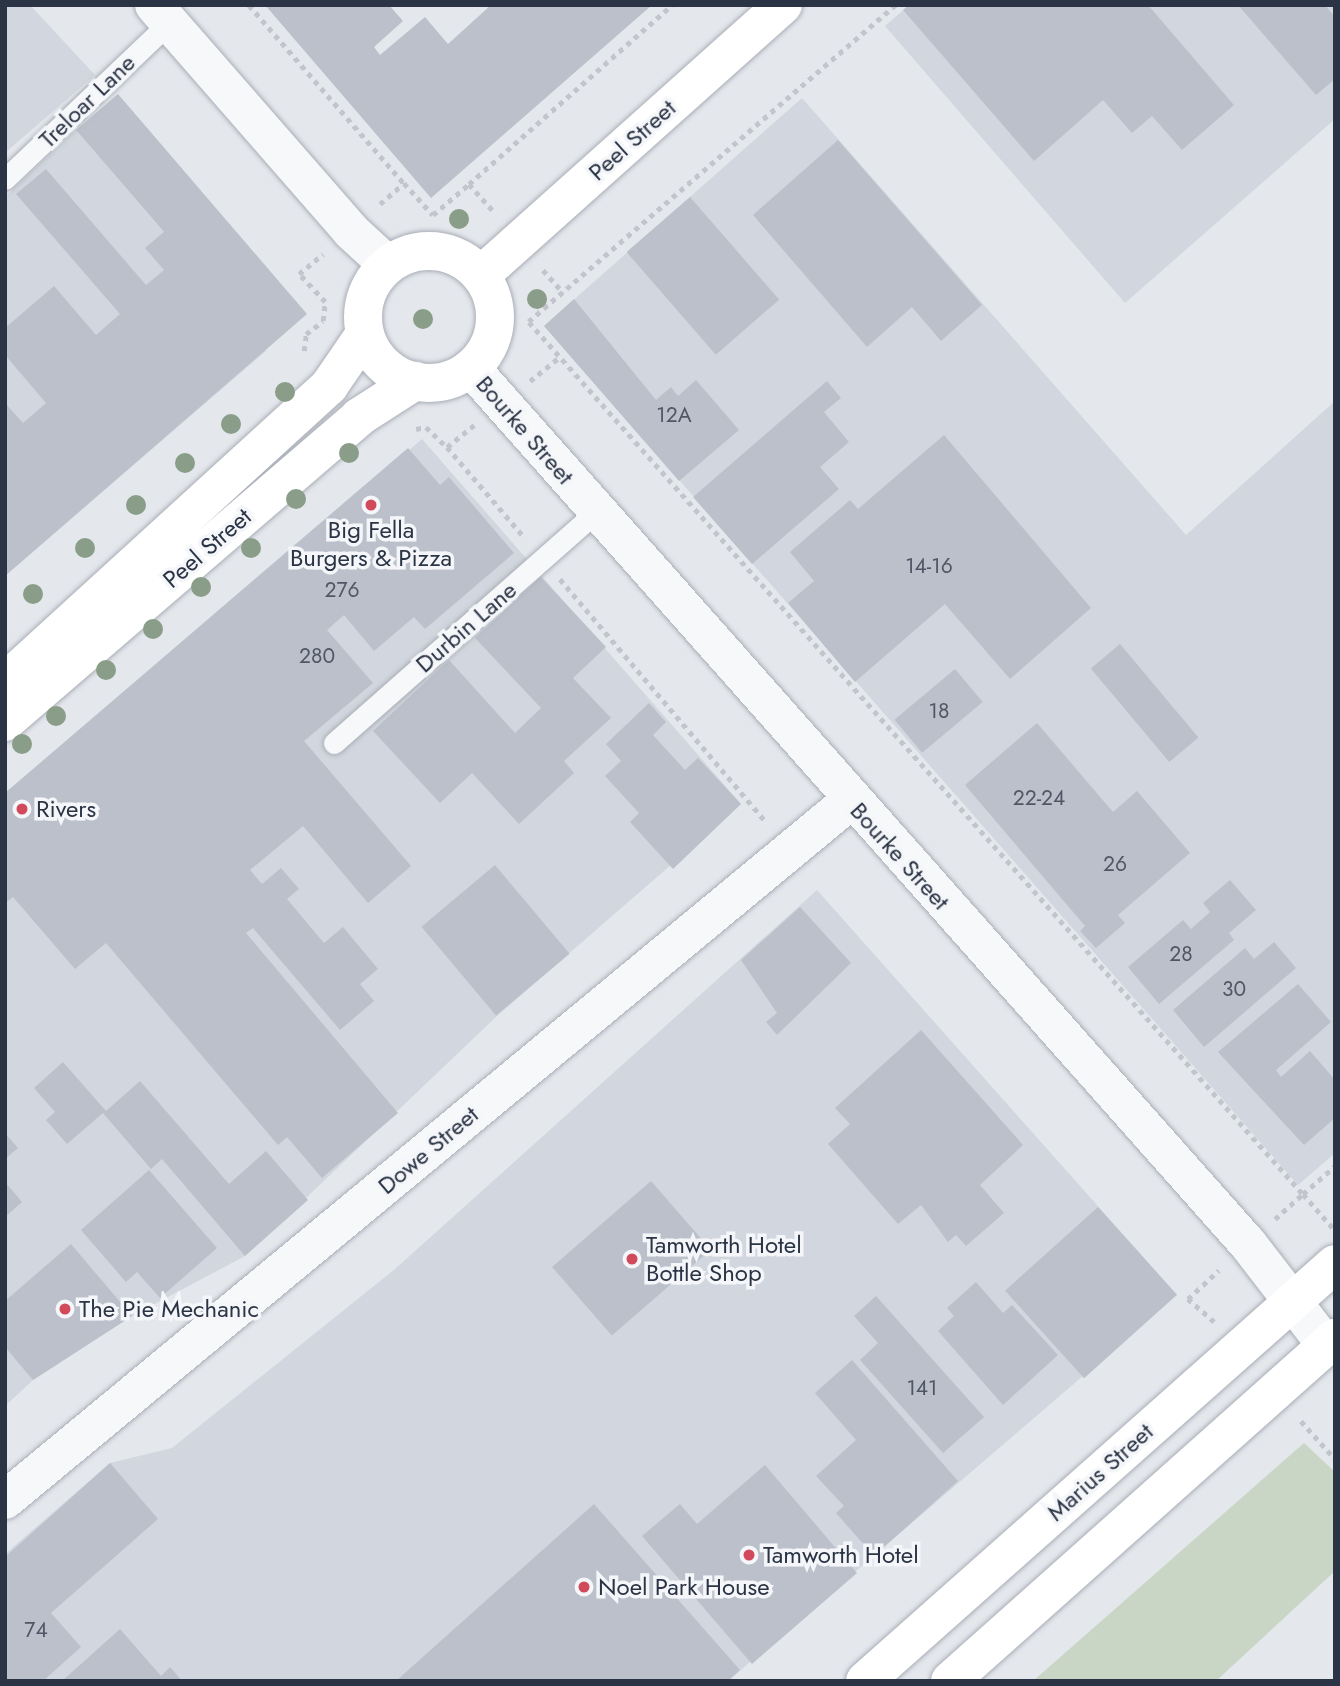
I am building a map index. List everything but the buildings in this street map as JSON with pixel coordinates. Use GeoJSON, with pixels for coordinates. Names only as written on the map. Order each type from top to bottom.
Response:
{"type":"FeatureCollection","features":[{"type":"Feature","properties":{"kind":"main road","name":"Peel Street"},"geometry":{"type":"LineString","coordinates":[[481,275],[783,5]]}},
{"type":"Feature","properties":{"kind":"main road"},"geometry":{"type":"LineString","coordinates":[[426,250],[447,253],[481,275],[495,314],[488,344],[471,368],[453,379],[415,381],[379,361],[364,335],[365,302],[387,265],[426,250]]}},
{"type":"Feature","properties":{"kind":"main road","name":"Peel Street"},"geometry":{"type":"LineString","coordinates":[[5,682],[330,386],[364,335]]}},
{"type":"Feature","properties":{"kind":"main road","name":"Peel Street"},"geometry":{"type":"LineString","coordinates":[[5,722],[359,417],[415,381]]}},
{"type":"Feature","properties":{"kind":"main road","name":"Marius Street"},"geometry":{"type":"LineString","coordinates":[[865,1681],[1335,1264]]}},
{"type":"Feature","properties":{"kind":"main road"},"geometry":{"type":"LineString","coordinates":[[950,1681],[1332,1347]]}},
{"type":"Feature","properties":{"kind":"street"},"geometry":{"type":"LineString","coordinates":[[162,14],[387,265]]}},
{"type":"Feature","properties":{"kind":"street","name":"Bourke Street"},"geometry":{"type":"LineString","coordinates":[[471,368],[850,801],[1239,1234],[1332,1347]]}},
{"type":"Feature","properties":{"kind":"street","name":"Dowe Street"},"geometry":{"type":"LineString","coordinates":[[5,1500],[850,801]]}},
{"type":"Feature","properties":{"kind":"lane","name":"Treloar Lane"},"geometry":{"type":"LineString","coordinates":[[5,179],[162,14]]}},
{"type":"Feature","properties":{"kind":"lane","name":"Durbin Lane"},"geometry":{"type":"LineString","coordinates":[[334,743],[597,511]]}},
{"type":"Feature","properties":{"kind":"path"},"geometry":{"type":"LineString","coordinates":[[249,5],[433,215],[672,5]]}},
{"type":"Feature","properties":{"kind":"path"},"geometry":{"type":"LineString","coordinates":[[896,5],[528,322],[1335,1230]]}},
{"type":"Feature","properties":{"kind":"path"},"geometry":{"type":"LineString","coordinates":[[375,208],[404,183]]}},
{"type":"Feature","properties":{"kind":"path"},"geometry":{"type":"LineString","coordinates":[[469,184],[492,210]]}},
{"type":"Feature","properties":{"kind":"path"},"geometry":{"type":"LineString","coordinates":[[303,355],[306,334],[323,321],[325,302],[299,274],[323,254]]}},
{"type":"Feature","properties":{"kind":"path"},"geometry":{"type":"LineString","coordinates":[[543,271],[563,293]]}},
{"type":"Feature","properties":{"kind":"path"},"geometry":{"type":"LineString","coordinates":[[533,379],[560,357]]}},
{"type":"Feature","properties":{"kind":"path"},"geometry":{"type":"LineString","coordinates":[[447,447],[473,426]]}},
{"type":"Feature","properties":{"kind":"path"},"geometry":{"type":"LineString","coordinates":[[405,434],[426,427],[447,447],[760,815]]}},
{"type":"Feature","properties":{"kind":"path"},"geometry":{"type":"LineString","coordinates":[[1294,1202],[1335,1166]]}},
{"type":"Feature","properties":{"kind":"path"},"geometry":{"type":"LineString","coordinates":[[1201,1286],[1188,1299],[1203,1310]]}},
{"type":"Feature","properties":{"kind":"path"},"geometry":{"type":"LineString","coordinates":[[1311,1433],[1335,1460]]}},
{"type":"Feature","properties":{"kind":"shaded area"},"geometry":{"type":"Polygon","coordinates":[[[5,5],[30,5],[95,75],[5,153],[5,5]]]}},
{"type":"Feature","properties":{"kind":"shaded area"},"geometry":{"type":"Polygon","coordinates":[[[909,5],[1335,5],[1335,119],[1125,303],[885,26],[909,5]]]}},
{"type":"Feature","properties":{"kind":"shaded area"},"geometry":{"type":"Polygon","coordinates":[[[802,98],[1186,535],[1335,401],[1335,1153],[1298,1185],[544,326],[802,98]]]}},
{"type":"Feature","properties":{"kind":"shaded area"},"geometry":{"type":"Polygon","coordinates":[[[76,130],[266,351],[5,576],[5,197],[76,130]]]}},
{"type":"Feature","properties":{"kind":"shaded area"},"geometry":{"type":"Polygon","coordinates":[[[422,439],[741,804],[497,1016],[245,1256],[132,1316],[33,1380],[5,1406],[5,793],[422,439]]]}},
{"type":"Feature","properties":{"kind":"shaded area"},"geometry":{"type":"Polygon","coordinates":[[[817,890],[1177,1295],[728,1681],[5,1681],[5,1554],[110,1463],[172,1448],[395,1269],[817,890]]]}},
{"type":"Feature","properties":{"kind":"green space"},"geometry":{"type":"Polygon","coordinates":[[[1304,1443],[1335,1472],[1335,1571],[1216,1681],[1033,1681],[1304,1443]]]}},
{"type":"Feature","properties":{"kind":"place","name":"Big Fella Burgers & Pizza"},"geometry":{"type":"Point","coordinates":[371,505]}},
{"type":"Feature","properties":{"kind":"place","name":"Rivers"},"geometry":{"type":"Point","coordinates":[22,809]}},
{"type":"Feature","properties":{"kind":"place","name":"Tamworth Hotel Bottle Shop"},"geometry":{"type":"Point","coordinates":[632,1259]}},
{"type":"Feature","properties":{"kind":"place","name":"The Pie Mechanic"},"geometry":{"type":"Point","coordinates":[65,1309]}},
{"type":"Feature","properties":{"kind":"place","name":"Tamworth Hotel"},"geometry":{"type":"Point","coordinates":[749,1555]}},
{"type":"Feature","properties":{"kind":"place","name":"Noel Park House"},"geometry":{"type":"Point","coordinates":[584,1587]}}]}
